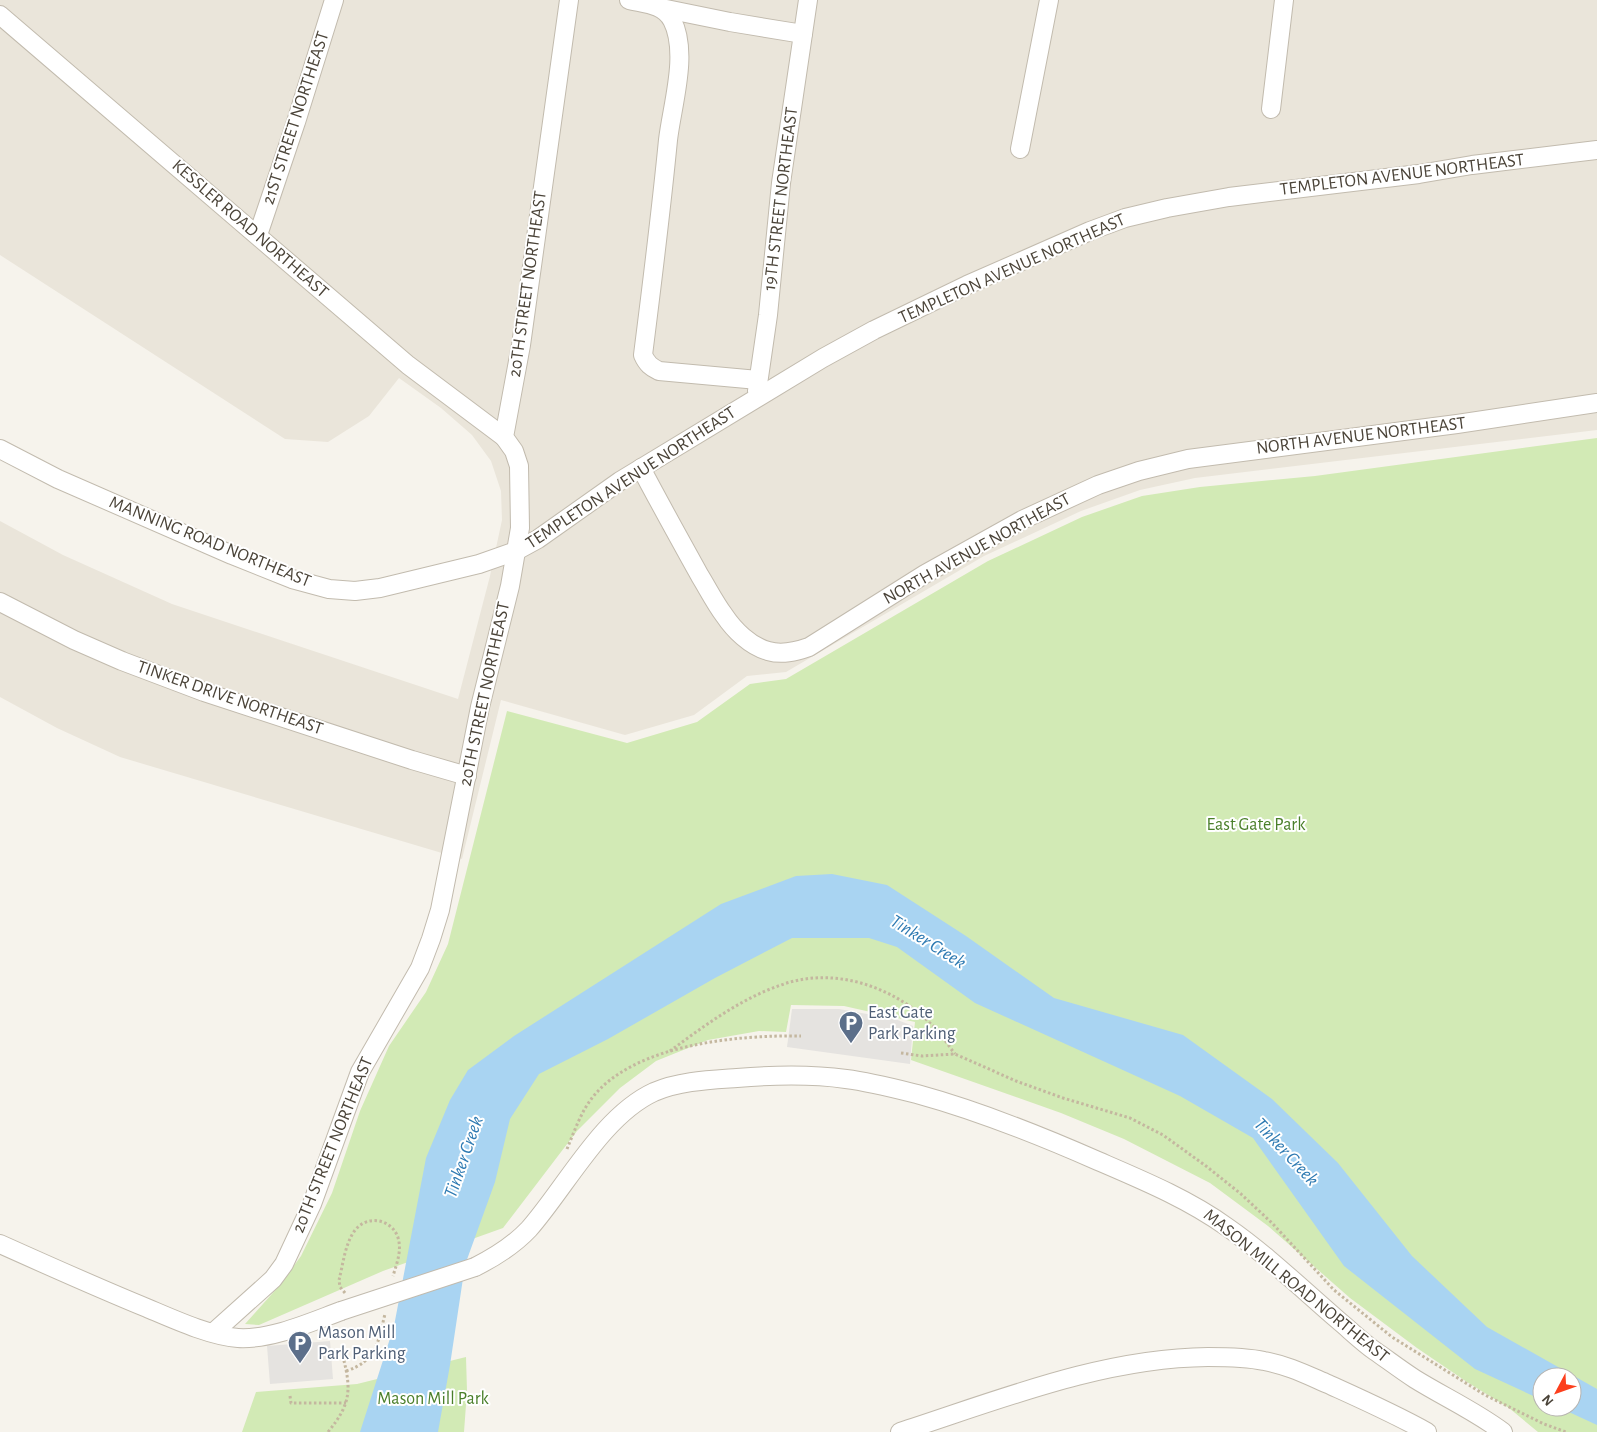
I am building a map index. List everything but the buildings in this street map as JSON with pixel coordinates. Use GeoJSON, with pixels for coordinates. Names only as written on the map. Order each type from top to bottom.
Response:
{"type":"FeatureCollection","features":[{"type":"Feature","properties":{"kind":"street","name":"21ST STREET NORTHEAST"},"geometry":{"type":"LineString","coordinates":[[258,235],[334,0]]}},
{"type":"Feature","properties":{"kind":"street","name":"20TH STREET NORTHEAST"},"geometry":{"type":"LineString","coordinates":[[214,1332],[273,1279],[284,1264],[312,1204],[360,1072],[420,968],[440,910],[480,707],[510,586],[520,528],[519,466],[514,451],[504,437],[521,345],[569,0]]}},
{"type":"Feature","properties":{"kind":"street"},"geometry":{"type":"LineString","coordinates":[[629,0],[730,22],[802,34]]}},
{"type":"Feature","properties":{"kind":"street","name":"19TH STREET NORTHEAST"},"geometry":{"type":"LineString","coordinates":[[756,398],[768,315],[781,183],[808,0]]}},
{"type":"Feature","properties":{"kind":"street"},"geometry":{"type":"LineString","coordinates":[[1020,149],[1049,0]]}},
{"type":"Feature","properties":{"kind":"street"},"geometry":{"type":"LineString","coordinates":[[1271,109],[1284,0]]}},
{"type":"Feature","properties":{"kind":"street"},"geometry":{"type":"LineString","coordinates":[[661,8],[671,19],[677,32],[679,49],[678,78],[669,136],[644,356],[646,362],[659,371],[758,380]]}},
{"type":"Feature","properties":{"kind":"street","name":"KESSLER ROAD NORTHEAST"},"geometry":{"type":"LineString","coordinates":[[0,15],[408,365],[504,437]]}},
{"type":"Feature","properties":{"kind":"street","name":"TEMPLETON AVENUE NORTHEAST"},"geometry":{"type":"LineString","coordinates":[[516,551],[538,539],[573,512],[641,468],[823,358],[874,330],[967,285],[1090,231],[1125,218],[1167,208],[1230,197],[1597,150]]}},
{"type":"Feature","properties":{"kind":"street","name":"NORTH AVENUE NORTHEAST"},"geometry":{"type":"LineString","coordinates":[[641,468],[676,534],[723,615],[738,632],[754,645],[767,651],[781,654],[796,652],[809,647],[925,574],[1022,520],[1098,485],[1139,471],[1188,459],[1457,424],[1597,403]]}},
{"type":"Feature","properties":{"kind":"street","name":"MANNING ROAD NORTHEAST"},"geometry":{"type":"LineString","coordinates":[[0,449],[58,479],[232,555],[292,579],[330,589],[355,591],[380,588],[479,564],[516,551]]}},
{"type":"Feature","properties":{"kind":"street","name":"TINKER DRIVE NORTHEAST"},"geometry":{"type":"LineString","coordinates":[[0,602],[74,640],[204,692],[467,776]]}},
{"type":"Feature","properties":{"kind":"street","name":"MASON MILL ROAD NORTHEAST"},"geometry":{"type":"LineString","coordinates":[[0,1244],[100,1289],[178,1321],[238,1338],[256,1336],[286,1330],[475,1267],[495,1257],[512,1245],[529,1229],[620,1116],[655,1092],[677,1085],[708,1080],[772,1076],[847,1079],[884,1086],[978,1113],[1136,1177],[1202,1210],[1249,1244],[1370,1347],[1412,1378],[1502,1432]]}},
{"type":"Feature","properties":{"kind":"street"},"geometry":{"type":"LineString","coordinates":[[900,1432],[1093,1372],[1181,1357],[1235,1357],[1263,1360],[1291,1368],[1346,1392],[1427,1432]]}},
{"type":"Feature","properties":{"kind":"path"},"geometry":{"type":"LineString","coordinates":[[669,1051],[710,1022],[751,998],[782,984],[813,978],[846,979],[877,988],[908,1004],[932,1024],[955,1054]]}},
{"type":"Feature","properties":{"kind":"path"},"geometry":{"type":"LineString","coordinates":[[328,1432],[337,1421],[346,1402],[349,1388],[343,1357]]}},
{"type":"Feature","properties":{"kind":"path"},"geometry":{"type":"LineString","coordinates":[[290,1396],[291,1402],[346,1402]]}},
{"type":"Feature","properties":{"kind":"shaded area"},"geometry":{"type":"Polygon","coordinates":[[[0,0],[1597,0],[1597,430],[1195,478],[1140,490],[1081,511],[984,556],[786,672],[747,676],[694,715],[625,735],[501,700],[462,859],[120,757],[57,728],[0,697],[0,521],[63,555],[172,604],[458,699],[490,576],[502,520],[501,491],[491,461],[472,435],[441,408],[399,378],[369,416],[328,442],[285,439],[0,255],[0,0]]]}},
{"type":"Feature","properties":{"kind":"shaded area"},"geometry":{"type":"Polygon","coordinates":[[[792,1009],[839,1009],[895,1019],[913,1026],[910,1064],[787,1047],[792,1009]]]}},
{"type":"Feature","properties":{"kind":"shaded area","name":"Mason Mill Park Parking"},"geometry":{"type":"Polygon","coordinates":[[[330,1341],[333,1379],[270,1384],[267,1346],[330,1341]]]}},
{"type":"Feature","properties":{"kind":"green space","name":"East Gate Park"},"geometry":{"type":"Polygon","coordinates":[[[1597,438],[1597,1432],[1538,1432],[1509,1408],[1417,1348],[1350,1298],[1268,1226],[1210,1183],[1124,1139],[1061,1113],[911,1060],[915,1022],[844,1006],[791,1005],[786,1032],[759,1031],[708,1040],[656,1061],[620,1088],[577,1131],[503,1228],[383,1271],[259,1325],[245,1324],[279,1286],[301,1256],[332,1193],[360,1111],[389,1046],[426,992],[448,944],[507,711],[627,743],[697,722],[750,684],[786,679],[988,561],[1082,517],[1142,496],[1200,487],[1315,476],[1597,438]]]}},
{"type":"Feature","properties":{"kind":"green space","name":"Mason Mill Park"},"geometry":{"type":"Polygon","coordinates":[[[466,1357],[467,1391],[464,1432],[242,1432],[256,1392],[357,1384],[466,1357]]]}},
{"type":"Feature","properties":{"kind":"water","name":"Tinker Creek"},"geometry":{"type":"Polygon","coordinates":[[[832,874],[887,885],[966,936],[1054,998],[1183,1035],[1272,1099],[1338,1163],[1412,1256],[1487,1327],[1558,1367],[1532,1367],[1532,1395],[1475,1369],[1344,1266],[1253,1138],[1180,1096],[975,1003],[897,947],[869,938],[792,938],[715,978],[608,1039],[539,1074],[510,1119],[495,1182],[465,1265],[438,1432],[360,1432],[394,1326],[426,1158],[450,1100],[468,1070],[514,1036],[721,904],[796,876],[832,874]]]}},
{"type":"Feature","properties":{"kind":"water"},"geometry":{"type":"Polygon","coordinates":[[[1582,1381],[1597,1389],[1597,1425],[1580,1417],[1582,1417],[1582,1381]]]}},
{"type":"Feature","properties":{"kind":"place","name":"East Gate Park Parking"},"geometry":{"type":"Point","coordinates":[851,1044]}},
{"type":"Feature","properties":{"kind":"place","name":"Mason Mill Park Parking"},"geometry":{"type":"Point","coordinates":[300,1364]}}]}
